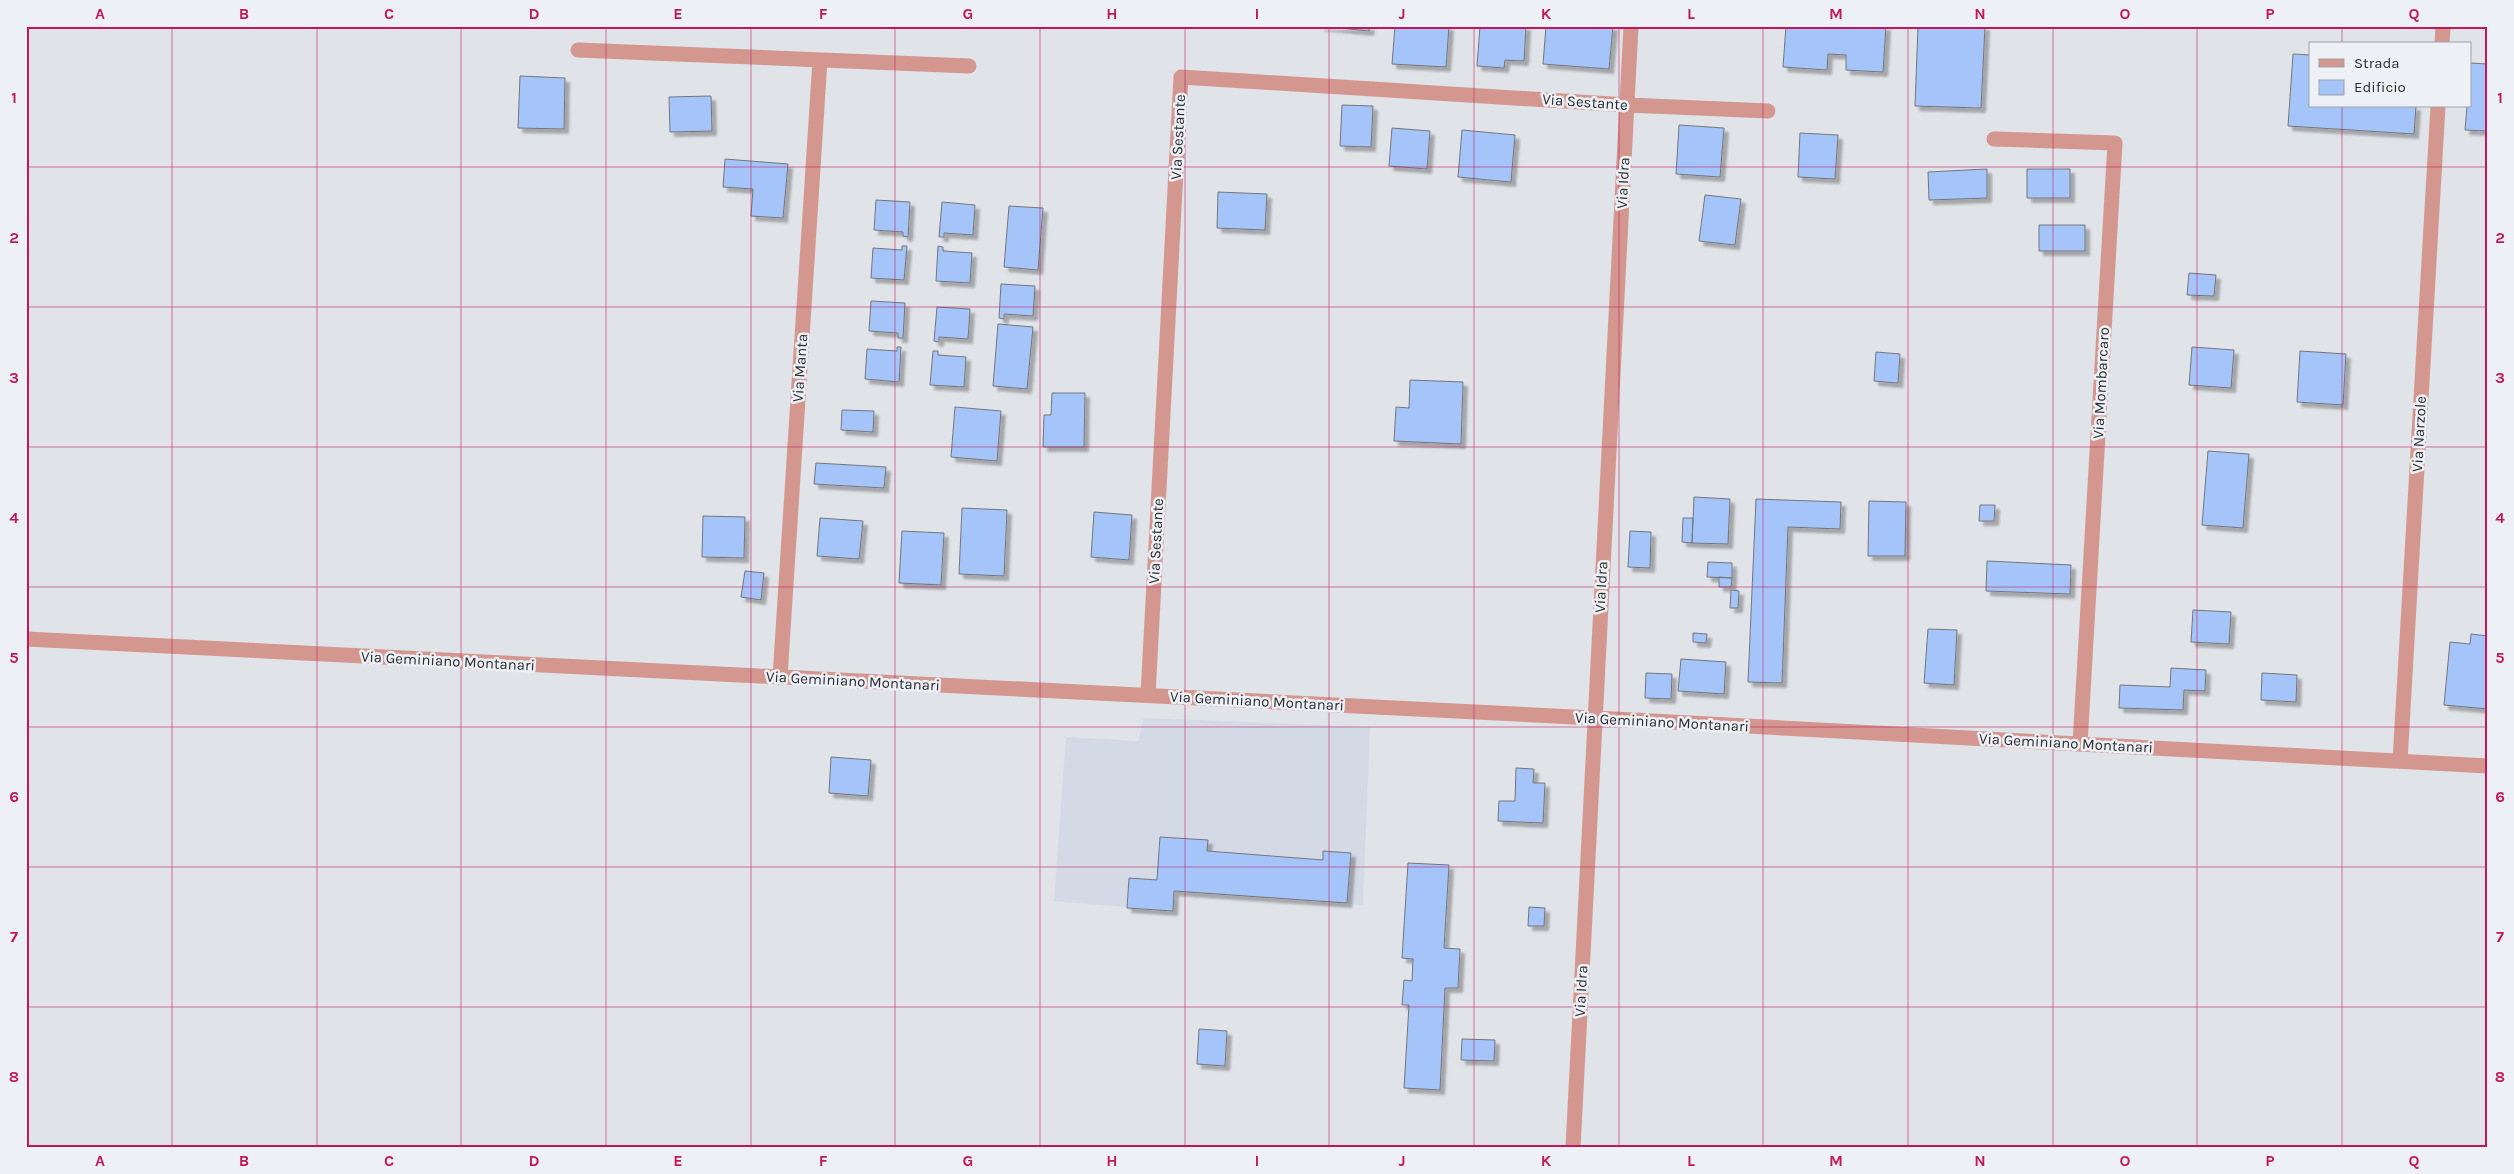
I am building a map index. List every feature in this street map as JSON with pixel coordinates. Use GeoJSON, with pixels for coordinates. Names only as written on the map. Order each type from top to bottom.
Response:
{"type":"FeatureCollection","features":[{"type":"Feature","properties":{"kind":"street","name":"Via Idra"},"geometry":{"type":"LineString","coordinates":[[1573,1148],[1631,26]]}},
{"type":"Feature","properties":{"kind":"street"},"geometry":{"type":"LineString","coordinates":[[2442,42],[2443,26]]}},
{"type":"Feature","properties":{"kind":"street"},"geometry":{"type":"LineString","coordinates":[[578,50],[969,66]]}},
{"type":"Feature","properties":{"kind":"street","name":"Via Manta"},"geometry":{"type":"LineString","coordinates":[[780,677],[820,60]]}},
{"type":"Feature","properties":{"kind":"street","name":"Via Sestante"},"geometry":{"type":"LineString","coordinates":[[1148,695],[1181,77],[1627,105],[1768,111]]}},
{"type":"Feature","properties":{"kind":"street","name":"Via Narzole"},"geometry":{"type":"LineString","coordinates":[[2400,761],[2438,108]]}},
{"type":"Feature","properties":{"kind":"street","name":"Via Mombarcaro"},"geometry":{"type":"LineString","coordinates":[[1994,139],[2115,143],[2080,744]]}},
{"type":"Feature","properties":{"kind":"street","name":"Via Geminiano Montanari"},"geometry":{"type":"LineString","coordinates":[[26,639],[1595,718],[2488,766]]}},
{"type":"Feature","properties":{"kind":"shaded area"},"geometry":{"type":"Polygon","coordinates":[[[1144,718],[1370,727],[1363,905],[1175,891],[1173,911],[1054,901],[1066,737],[1138,741],[1144,718]]]}},
{"type":"Feature","properties":{"kind":"building"},"geometry":{"type":"Polygon","coordinates":[[[1320,26],[1370,26],[1369,31],[1320,26]]]}},
{"type":"Feature","properties":{"kind":"building"},"geometry":{"type":"Polygon","coordinates":[[[1395,26],[1449,26],[1446,67],[1392,64],[1395,26]]]}},
{"type":"Feature","properties":{"kind":"building"},"geometry":{"type":"Polygon","coordinates":[[[1480,26],[1526,26],[1524,61],[1505,60],[1504,68],[1477,66],[1480,26]]]}},
{"type":"Feature","properties":{"kind":"building"},"geometry":{"type":"Polygon","coordinates":[[[1546,26],[1613,26],[1609,69],[1543,64],[1546,26]]]}},
{"type":"Feature","properties":{"kind":"building"},"geometry":{"type":"Polygon","coordinates":[[[1786,26],[1886,26],[1883,72],[1846,70],[1846,55],[1828,54],[1827,70],[1783,67],[1786,26]]]}},
{"type":"Feature","properties":{"kind":"building"},"geometry":{"type":"Polygon","coordinates":[[[1918,26],[1985,26],[1981,108],[1915,106],[1918,26]]]}},
{"type":"Feature","properties":{"kind":"building"},"geometry":{"type":"Polygon","coordinates":[[[2293,54],[2309,55],[2309,108],[2416,108],[2414,134],[2288,126],[2293,54]]]}},
{"type":"Feature","properties":{"kind":"building"},"geometry":{"type":"Polygon","coordinates":[[[2472,63],[2488,64],[2488,131],[2465,130],[2467,108],[2472,108],[2472,63]]]}},
{"type":"Feature","properties":{"kind":"building"},"geometry":{"type":"Polygon","coordinates":[[[520,76],[565,78],[564,129],[518,128],[520,76]]]}},
{"type":"Feature","properties":{"kind":"building"},"geometry":{"type":"Polygon","coordinates":[[[711,96],[712,131],[670,132],[669,97],[711,96]]]}},
{"type":"Feature","properties":{"kind":"building"},"geometry":{"type":"Polygon","coordinates":[[[1342,105],[1373,106],[1371,147],[1340,146],[1342,105]]]}},
{"type":"Feature","properties":{"kind":"building"},"geometry":{"type":"Polygon","coordinates":[[[1679,125],[1724,128],[1720,177],[1676,174],[1679,125]]]}},
{"type":"Feature","properties":{"kind":"building"},"geometry":{"type":"Polygon","coordinates":[[[1392,128],[1430,131],[1427,169],[1389,166],[1392,128]]]}},
{"type":"Feature","properties":{"kind":"building"},"geometry":{"type":"Polygon","coordinates":[[[1462,130],[1515,135],[1511,182],[1458,177],[1462,130]]]}},
{"type":"Feature","properties":{"kind":"building"},"geometry":{"type":"Polygon","coordinates":[[[1800,133],[1838,135],[1835,179],[1798,177],[1800,133]]]}},
{"type":"Feature","properties":{"kind":"building"},"geometry":{"type":"Polygon","coordinates":[[[725,159],[788,164],[783,218],[751,216],[753,189],[723,187],[725,159]]]}},
{"type":"Feature","properties":{"kind":"building"},"geometry":{"type":"Polygon","coordinates":[[[1987,169],[1987,198],[1929,200],[1928,172],[1987,169]]]}},
{"type":"Feature","properties":{"kind":"building"},"geometry":{"type":"Polygon","coordinates":[[[2027,169],[2070,169],[2070,198],[2027,198],[2027,169]]]}},
{"type":"Feature","properties":{"kind":"building"},"geometry":{"type":"Polygon","coordinates":[[[1218,192],[1267,194],[1265,230],[1217,228],[1218,192]]]}},
{"type":"Feature","properties":{"kind":"building"},"geometry":{"type":"Polygon","coordinates":[[[1705,195],[1741,199],[1735,245],[1699,241],[1705,195]]]}},
{"type":"Feature","properties":{"kind":"building"},"geometry":{"type":"Polygon","coordinates":[[[876,200],[910,202],[908,237],[903,236],[903,232],[874,230],[876,200]]]}},
{"type":"Feature","properties":{"kind":"building"},"geometry":{"type":"Polygon","coordinates":[[[942,202],[975,205],[973,235],[944,233],[944,237],[939,237],[942,202]]]}},
{"type":"Feature","properties":{"kind":"building"},"geometry":{"type":"Polygon","coordinates":[[[1009,206],[1043,208],[1038,270],[1004,267],[1009,206]]]}},
{"type":"Feature","properties":{"kind":"building"},"geometry":{"type":"Polygon","coordinates":[[[2039,225],[2085,225],[2085,251],[2039,251],[2039,225]]]}},
{"type":"Feature","properties":{"kind":"building"},"geometry":{"type":"Polygon","coordinates":[[[902,246],[907,246],[904,280],[871,278],[873,248],[902,250],[902,246]]]}},
{"type":"Feature","properties":{"kind":"building"},"geometry":{"type":"Polygon","coordinates":[[[938,246],[943,247],[943,251],[972,253],[970,283],[936,281],[938,246]]]}},
{"type":"Feature","properties":{"kind":"building"},"geometry":{"type":"Polygon","coordinates":[[[2189,273],[2216,275],[2214,296],[2187,295],[2189,273]]]}},
{"type":"Feature","properties":{"kind":"building"},"geometry":{"type":"Polygon","coordinates":[[[1001,284],[1035,286],[1033,316],[1004,314],[1004,319],[999,318],[1001,284]]]}},
{"type":"Feature","properties":{"kind":"building"},"geometry":{"type":"Polygon","coordinates":[[[871,301],[905,303],[903,338],[898,338],[898,333],[869,331],[871,301]]]}},
{"type":"Feature","properties":{"kind":"building"},"geometry":{"type":"Polygon","coordinates":[[[937,307],[970,309],[968,339],[939,337],[939,342],[934,341],[937,307]]]}},
{"type":"Feature","properties":{"kind":"building"},"geometry":{"type":"Polygon","coordinates":[[[998,324],[1033,327],[1027,389],[993,386],[998,324]]]}},
{"type":"Feature","properties":{"kind":"building"},"geometry":{"type":"Polygon","coordinates":[[[897,347],[901,347],[899,382],[865,379],[867,349],[897,351],[897,347]]]}},
{"type":"Feature","properties":{"kind":"building"},"geometry":{"type":"Polygon","coordinates":[[[2192,347],[2234,350],[2231,388],[2189,385],[2192,347]]]}},
{"type":"Feature","properties":{"kind":"building"},"geometry":{"type":"Polygon","coordinates":[[[933,351],[938,351],[938,355],[966,357],[964,387],[930,385],[933,351]]]}},
{"type":"Feature","properties":{"kind":"building"},"geometry":{"type":"Polygon","coordinates":[[[2300,351],[2346,354],[2343,405],[2297,402],[2300,351]]]}},
{"type":"Feature","properties":{"kind":"building"},"geometry":{"type":"Polygon","coordinates":[[[1876,352],[1900,354],[1898,383],[1874,381],[1876,352]]]}},
{"type":"Feature","properties":{"kind":"building"},"geometry":{"type":"Polygon","coordinates":[[[1410,380],[1463,382],[1461,444],[1394,441],[1396,407],[1409,408],[1410,380]]]}},
{"type":"Feature","properties":{"kind":"building"},"geometry":{"type":"Polygon","coordinates":[[[1052,393],[1085,393],[1084,447],[1043,447],[1044,415],[1051,415],[1052,393]]]}},
{"type":"Feature","properties":{"kind":"building"},"geometry":{"type":"Polygon","coordinates":[[[955,407],[1001,411],[997,461],[951,457],[955,407]]]}},
{"type":"Feature","properties":{"kind":"building"},"geometry":{"type":"Polygon","coordinates":[[[842,410],[874,411],[873,432],[841,430],[842,410]]]}},
{"type":"Feature","properties":{"kind":"building"},"geometry":{"type":"Polygon","coordinates":[[[2208,451],[2249,454],[2243,528],[2202,525],[2208,451]]]}},
{"type":"Feature","properties":{"kind":"building"},"geometry":{"type":"Polygon","coordinates":[[[816,463],[886,467],[884,488],[814,484],[816,463]]]}},
{"type":"Feature","properties":{"kind":"building"},"geometry":{"type":"Polygon","coordinates":[[[1694,497],[1730,499],[1728,544],[1692,543],[1694,497]]]}},
{"type":"Feature","properties":{"kind":"building"},"geometry":{"type":"Polygon","coordinates":[[[1756,499],[1841,502],[1840,529],[1788,527],[1782,683],[1748,682],[1756,499]]]}},
{"type":"Feature","properties":{"kind":"building"},"geometry":{"type":"Polygon","coordinates":[[[1869,501],[1906,502],[1905,556],[1868,556],[1869,501]]]}},
{"type":"Feature","properties":{"kind":"building"},"geometry":{"type":"Polygon","coordinates":[[[1980,505],[1995,505],[1994,521],[1979,521],[1980,505]]]}},
{"type":"Feature","properties":{"kind":"building"},"geometry":{"type":"Polygon","coordinates":[[[962,508],[1007,510],[1004,576],[959,574],[962,508]]]}},
{"type":"Feature","properties":{"kind":"building"},"geometry":{"type":"Polygon","coordinates":[[[1094,512],[1132,515],[1129,560],[1091,557],[1094,512]]]}},
{"type":"Feature","properties":{"kind":"building"},"geometry":{"type":"Polygon","coordinates":[[[703,516],[745,517],[744,558],[702,557],[703,516]]]}},
{"type":"Feature","properties":{"kind":"building"},"geometry":{"type":"Polygon","coordinates":[[[820,518],[863,521],[859,559],[817,556],[820,518]]]}},
{"type":"Feature","properties":{"kind":"building"},"geometry":{"type":"Polygon","coordinates":[[[1683,518],[1693,518],[1692,543],[1682,542],[1683,518]]]}},
{"type":"Feature","properties":{"kind":"building"},"geometry":{"type":"Polygon","coordinates":[[[902,531],[944,533],[941,585],[899,583],[902,531]]]}},
{"type":"Feature","properties":{"kind":"building"},"geometry":{"type":"Polygon","coordinates":[[[1630,531],[1651,532],[1650,568],[1628,567],[1630,531]]]}},
{"type":"Feature","properties":{"kind":"building"},"geometry":{"type":"Polygon","coordinates":[[[1987,561],[2071,565],[2070,594],[1986,591],[1987,561]]]}},
{"type":"Feature","properties":{"kind":"building"},"geometry":{"type":"Polygon","coordinates":[[[1708,562],[1732,563],[1732,578],[1707,577],[1708,562]]]}},
{"type":"Feature","properties":{"kind":"building"},"geometry":{"type":"Polygon","coordinates":[[[745,571],[764,573],[761,600],[741,597],[745,571]]]}},
{"type":"Feature","properties":{"kind":"building"},"geometry":{"type":"Polygon","coordinates":[[[1719,577],[1732,578],[1731,587],[1719,587],[1719,577]]]}},
{"type":"Feature","properties":{"kind":"building"},"geometry":{"type":"Polygon","coordinates":[[[1731,590],[1739,591],[1738,608],[1730,608],[1731,590]]]}},
{"type":"Feature","properties":{"kind":"building"},"geometry":{"type":"Polygon","coordinates":[[[2193,610],[2231,612],[2229,644],[2191,642],[2193,610]]]}},
{"type":"Feature","properties":{"kind":"building"},"geometry":{"type":"Polygon","coordinates":[[[1928,629],[1957,630],[1954,685],[1924,683],[1928,629]]]}},
{"type":"Feature","properties":{"kind":"building"},"geometry":{"type":"Polygon","coordinates":[[[1693,633],[1707,634],[1706,643],[1693,642],[1693,633]]]}},
{"type":"Feature","properties":{"kind":"building"},"geometry":{"type":"Polygon","coordinates":[[[2471,634],[2488,636],[2488,709],[2444,705],[2450,642],[2470,644],[2471,634]]]}},
{"type":"Feature","properties":{"kind":"building"},"geometry":{"type":"Polygon","coordinates":[[[1681,659],[1726,662],[1724,694],[1678,691],[1681,659]]]}},
{"type":"Feature","properties":{"kind":"building"},"geometry":{"type":"Polygon","coordinates":[[[2171,668],[2206,670],[2205,691],[2184,690],[2183,710],[2119,708],[2120,685],[2170,687],[2171,668]]]}},
{"type":"Feature","properties":{"kind":"building"},"geometry":{"type":"Polygon","coordinates":[[[1646,673],[1672,674],[1671,699],[1645,698],[1646,673]]]}},
{"type":"Feature","properties":{"kind":"building"},"geometry":{"type":"Polygon","coordinates":[[[2262,673],[2297,675],[2296,702],[2261,700],[2262,673]]]}},
{"type":"Feature","properties":{"kind":"building"},"geometry":{"type":"Polygon","coordinates":[[[831,757],[871,760],[868,796],[829,793],[831,757]]]}},
{"type":"Feature","properties":{"kind":"building"},"geometry":{"type":"Polygon","coordinates":[[[1516,768],[1534,769],[1533,783],[1545,783],[1543,823],[1498,821],[1499,801],[1515,801],[1516,768]]]}},
{"type":"Feature","properties":{"kind":"building"},"geometry":{"type":"Polygon","coordinates":[[[1160,837],[1208,840],[1207,851],[1323,860],[1323,851],[1351,853],[1347,903],[1174,891],[1173,911],[1127,908],[1129,878],[1157,880],[1160,837]]]}},
{"type":"Feature","properties":{"kind":"building"},"geometry":{"type":"Polygon","coordinates":[[[1408,863],[1449,865],[1444,948],[1460,949],[1458,988],[1445,988],[1440,1090],[1404,1088],[1409,1005],[1402,1005],[1404,980],[1412,981],[1413,959],[1402,958],[1408,863]]]}},
{"type":"Feature","properties":{"kind":"building"},"geometry":{"type":"Polygon","coordinates":[[[1529,907],[1545,908],[1544,926],[1528,926],[1529,907]]]}},
{"type":"Feature","properties":{"kind":"building"},"geometry":{"type":"Polygon","coordinates":[[[1199,1029],[1227,1031],[1225,1066],[1197,1064],[1199,1029]]]}},
{"type":"Feature","properties":{"kind":"building"},"geometry":{"type":"Polygon","coordinates":[[[1462,1039],[1495,1040],[1494,1061],[1461,1060],[1462,1039]]]}}]}
